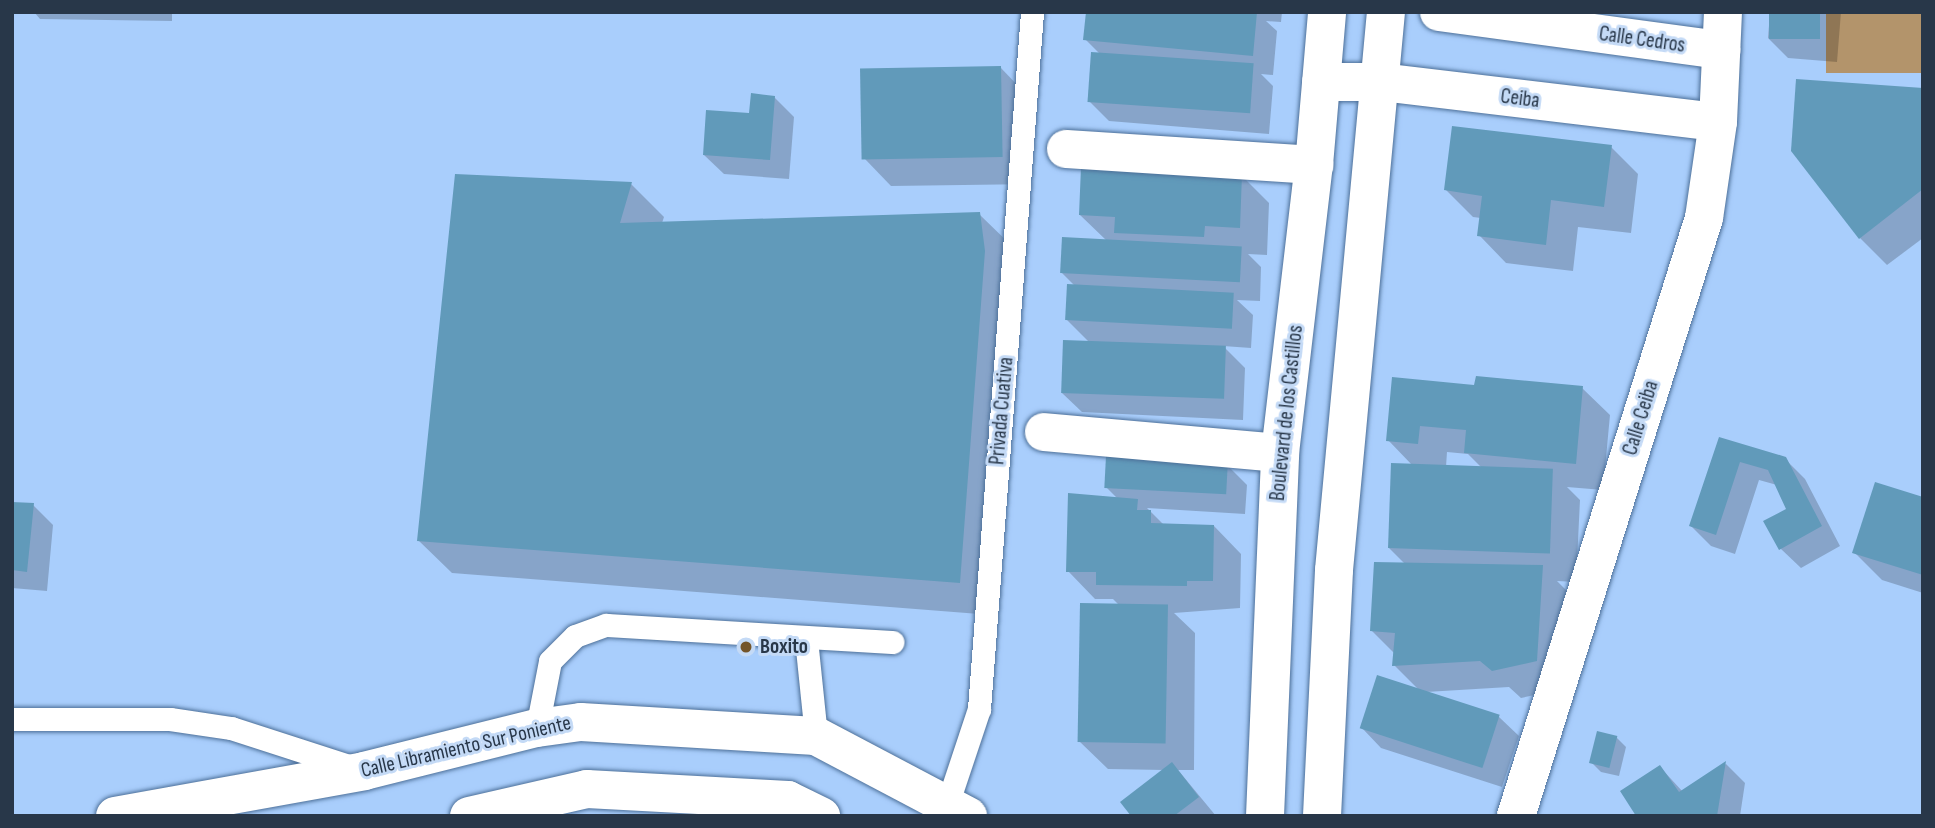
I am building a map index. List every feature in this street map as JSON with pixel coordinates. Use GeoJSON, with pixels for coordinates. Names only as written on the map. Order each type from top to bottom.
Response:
{"type":"FeatureCollection","features":[{"type":"Feature","properties":{"kind":"street","name":"Boulevard de los Castillos"},"geometry":{"type":"LineString","coordinates":[[1265,816],[1280,453],[1314,165],[1327,12]]}},
{"type":"Feature","properties":{"kind":"street"},"geometry":{"type":"LineString","coordinates":[[1322,816],[1334,570],[1386,12]]}},
{"type":"Feature","properties":{"kind":"street","name":"Calle Cedros"},"geometry":{"type":"LineString","coordinates":[[1438,12],[1721,50]]}},
{"type":"Feature","properties":{"kind":"street","name":"Calle Ceiba"},"geometry":{"type":"LineString","coordinates":[[1516,816],[1704,218],[1718,122],[1723,12]]}},
{"type":"Feature","properties":{"kind":"street","name":"Ceiba"},"geometry":{"type":"LineString","coordinates":[[1321,82],[1381,82],[1718,122]]}},
{"type":"Feature","properties":{"kind":"street"},"geometry":{"type":"LineString","coordinates":[[1066,149],[1314,165]]}},
{"type":"Feature","properties":{"kind":"street"},"geometry":{"type":"LineString","coordinates":[[1044,432],[1280,453]]}},
{"type":"Feature","properties":{"kind":"street","name":"Calle Libramiento Sur Poniente"},"geometry":{"type":"LineString","coordinates":[[115,816],[364,771],[537,727],[581,722],[816,736],[957,811]]}},
{"type":"Feature","properties":{"kind":"street"},"geometry":{"type":"LineString","coordinates":[[469,816],[586,789],[788,800],[821,816]]}},
{"type":"Feature","properties":{"kind":"lane","name":"Privada Cuativa"},"geometry":{"type":"LineString","coordinates":[[957,811],[979,709],[1032,12]]}},
{"type":"Feature","properties":{"kind":"lane"},"geometry":{"type":"LineString","coordinates":[[537,727],[550,661],[575,636],[596,629],[724,631],[806,639],[892,642]]}},
{"type":"Feature","properties":{"kind":"lane"},"geometry":{"type":"LineString","coordinates":[[806,639],[816,736]]}},
{"type":"Feature","properties":{"kind":"lane"},"geometry":{"type":"LineString","coordinates":[[12,719],[170,719],[231,728],[364,771]]}},
{"type":"Feature","properties":{"kind":"shaded area"},"geometry":{"type":"Polygon","coordinates":[[[1826,12],[1923,12],[1923,73],[1826,73],[1826,12]]]}},
{"type":"Feature","properties":{"kind":"building"},"geometry":{"type":"Polygon","coordinates":[[[1086,12],[1257,12],[1253,56],[1083,40],[1086,12]]]}},
{"type":"Feature","properties":{"kind":"building"},"geometry":{"type":"Polygon","coordinates":[[[1769,12],[1820,12],[1820,39],[1769,39],[1769,12]]]}},
{"type":"Feature","properties":{"kind":"building"},"geometry":{"type":"Polygon","coordinates":[[[1091,52],[1254,63],[1250,113],[1088,102],[1091,52]]]}},
{"type":"Feature","properties":{"kind":"building"},"geometry":{"type":"Polygon","coordinates":[[[1001,66],[1003,157],[862,159],[860,68],[1001,66]]]}},
{"type":"Feature","properties":{"kind":"building"},"geometry":{"type":"Polygon","coordinates":[[[1796,79],[1923,88],[1923,189],[1859,239],[1791,151],[1796,79]]]}},
{"type":"Feature","properties":{"kind":"building"},"geometry":{"type":"Polygon","coordinates":[[[751,93],[775,96],[770,160],[703,155],[706,110],[749,113],[751,93]]]}},
{"type":"Feature","properties":{"kind":"building"},"geometry":{"type":"Polygon","coordinates":[[[1452,126],[1612,145],[1604,207],[1551,200],[1546,245],[1477,236],[1482,196],[1444,190],[1452,126]]]}},
{"type":"Feature","properties":{"kind":"building"},"geometry":{"type":"Polygon","coordinates":[[[1081,167],[1242,174],[1240,228],[1205,226],[1204,237],[1114,233],[1115,217],[1079,215],[1081,167]]]}},
{"type":"Feature","properties":{"kind":"building"},"geometry":{"type":"Polygon","coordinates":[[[455,174],[632,182],[620,223],[980,212],[985,251],[960,583],[417,541],[455,174]]]}},
{"type":"Feature","properties":{"kind":"building"},"geometry":{"type":"Polygon","coordinates":[[[1062,237],[1242,246],[1240,282],[1060,273],[1062,237]]]}},
{"type":"Feature","properties":{"kind":"building"},"geometry":{"type":"Polygon","coordinates":[[[1067,284],[1234,293],[1232,329],[1065,320],[1067,284]]]}},
{"type":"Feature","properties":{"kind":"building"},"geometry":{"type":"Polygon","coordinates":[[[1063,340],[1226,346],[1224,399],[1061,393],[1063,340]]]}},
{"type":"Feature","properties":{"kind":"building"},"geometry":{"type":"Polygon","coordinates":[[[1476,376],[1583,386],[1576,464],[1464,453],[1466,430],[1420,426],[1418,444],[1386,441],[1392,377],[1474,385],[1476,376]]]}},
{"type":"Feature","properties":{"kind":"building"},"geometry":{"type":"Polygon","coordinates":[[[1719,437],[1786,457],[1822,526],[1779,550],[1763,521],[1786,509],[1768,470],[1740,462],[1716,535],[1689,526],[1719,437]]]}},
{"type":"Feature","properties":{"kind":"building"},"geometry":{"type":"Polygon","coordinates":[[[1106,456],[1228,462],[1226,494],[1104,488],[1106,456]]]}},
{"type":"Feature","properties":{"kind":"building"},"geometry":{"type":"Polygon","coordinates":[[[1391,463],[1553,469],[1550,554],[1388,548],[1391,463]]]}},
{"type":"Feature","properties":{"kind":"building"},"geometry":{"type":"Polygon","coordinates":[[[1875,482],[1923,497],[1923,575],[1852,553],[1875,482]]]}},
{"type":"Feature","properties":{"kind":"building"},"geometry":{"type":"Polygon","coordinates":[[[1068,493],[1138,499],[1137,510],[1151,510],[1151,523],[1214,525],[1213,581],[1187,581],[1187,586],[1096,585],[1096,572],[1066,572],[1068,493]]]}},
{"type":"Feature","properties":{"kind":"building"},"geometry":{"type":"Polygon","coordinates":[[[12,502],[34,503],[27,572],[12,570],[12,502]]]}},
{"type":"Feature","properties":{"kind":"building"},"geometry":{"type":"Polygon","coordinates":[[[1374,562],[1543,565],[1537,661],[1492,671],[1480,661],[1392,666],[1395,633],[1370,631],[1374,562]]]}},
{"type":"Feature","properties":{"kind":"building"},"geometry":{"type":"Polygon","coordinates":[[[1080,603],[1168,605],[1166,744],[1078,742],[1080,603]]]}},
{"type":"Feature","properties":{"kind":"building"},"geometry":{"type":"Polygon","coordinates":[[[1377,675],[1500,715],[1482,768],[1360,728],[1377,675]]]}},
{"type":"Feature","properties":{"kind":"building"},"geometry":{"type":"Polygon","coordinates":[[[1597,731],[1617,736],[1609,768],[1589,763],[1597,731]]]}},
{"type":"Feature","properties":{"kind":"building"},"geometry":{"type":"Polygon","coordinates":[[[1726,761],[1717,816],[1636,816],[1620,791],[1660,765],[1679,792],[1726,761]]]}},
{"type":"Feature","properties":{"kind":"building"},"geometry":{"type":"Polygon","coordinates":[[[1172,762],[1199,797],[1174,816],[1131,816],[1120,802],[1172,762]]]}},
{"type":"Feature","properties":{"kind":"place","name":"Boxito"},"geometry":{"type":"Point","coordinates":[746,647]}}]}
